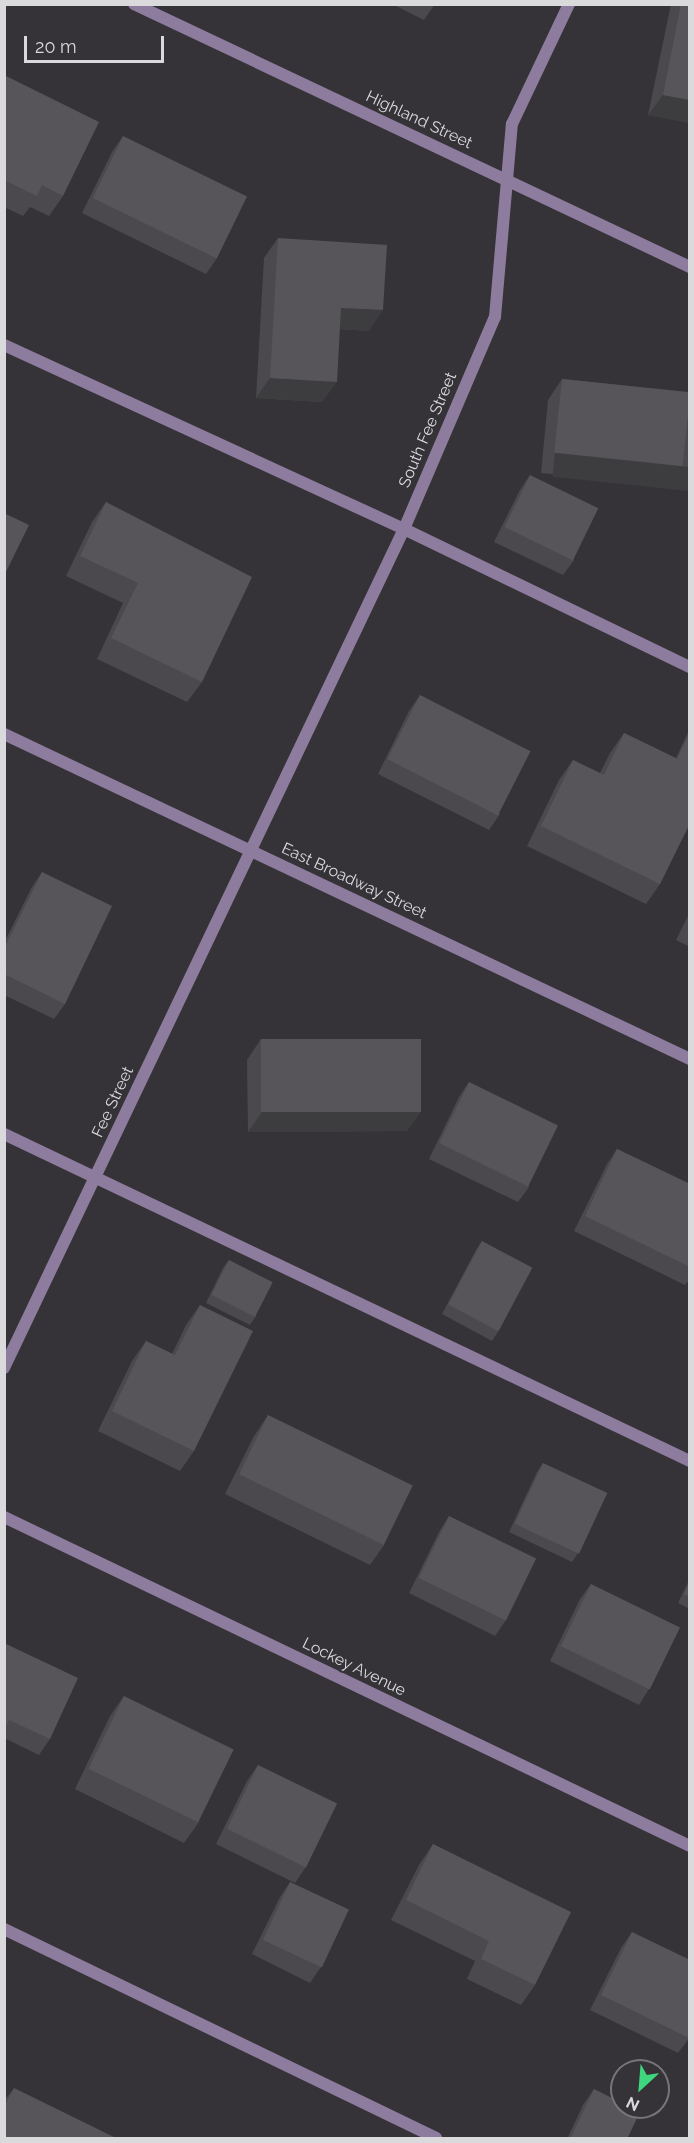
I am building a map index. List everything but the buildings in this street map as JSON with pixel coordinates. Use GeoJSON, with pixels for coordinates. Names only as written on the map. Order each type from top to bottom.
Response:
{"type":"FeatureCollection","features":[{"type":"Feature","properties":{"kind":"street","name":"Highland Street"},"geometry":{"type":"LineString","coordinates":[[135,4],[690,267]]}},
{"type":"Feature","properties":{"kind":"street","name":"South Fee Street"},"geometry":{"type":"LineString","coordinates":[[250,850],[404,529],[495,317],[510,181],[512,124],[569,4]]}},
{"type":"Feature","properties":{"kind":"street"},"geometry":{"type":"LineString","coordinates":[[4,345],[404,529],[690,667]]}},
{"type":"Feature","properties":{"kind":"street","name":"East Broadway Street"},"geometry":{"type":"LineString","coordinates":[[4,734],[690,1059]]}},
{"type":"Feature","properties":{"kind":"street","name":"Fee Street"},"geometry":{"type":"LineString","coordinates":[[4,1368],[250,850]]}},
{"type":"Feature","properties":{"kind":"street"},"geometry":{"type":"LineString","coordinates":[[4,1134],[690,1461]]}},
{"type":"Feature","properties":{"kind":"street","name":"Lockey Avenue"},"geometry":{"type":"LineString","coordinates":[[4,1517],[690,1846]]}},
{"type":"Feature","properties":{"kind":"street"},"geometry":{"type":"LineString","coordinates":[[4,1929],[436,2139]]}}]}
